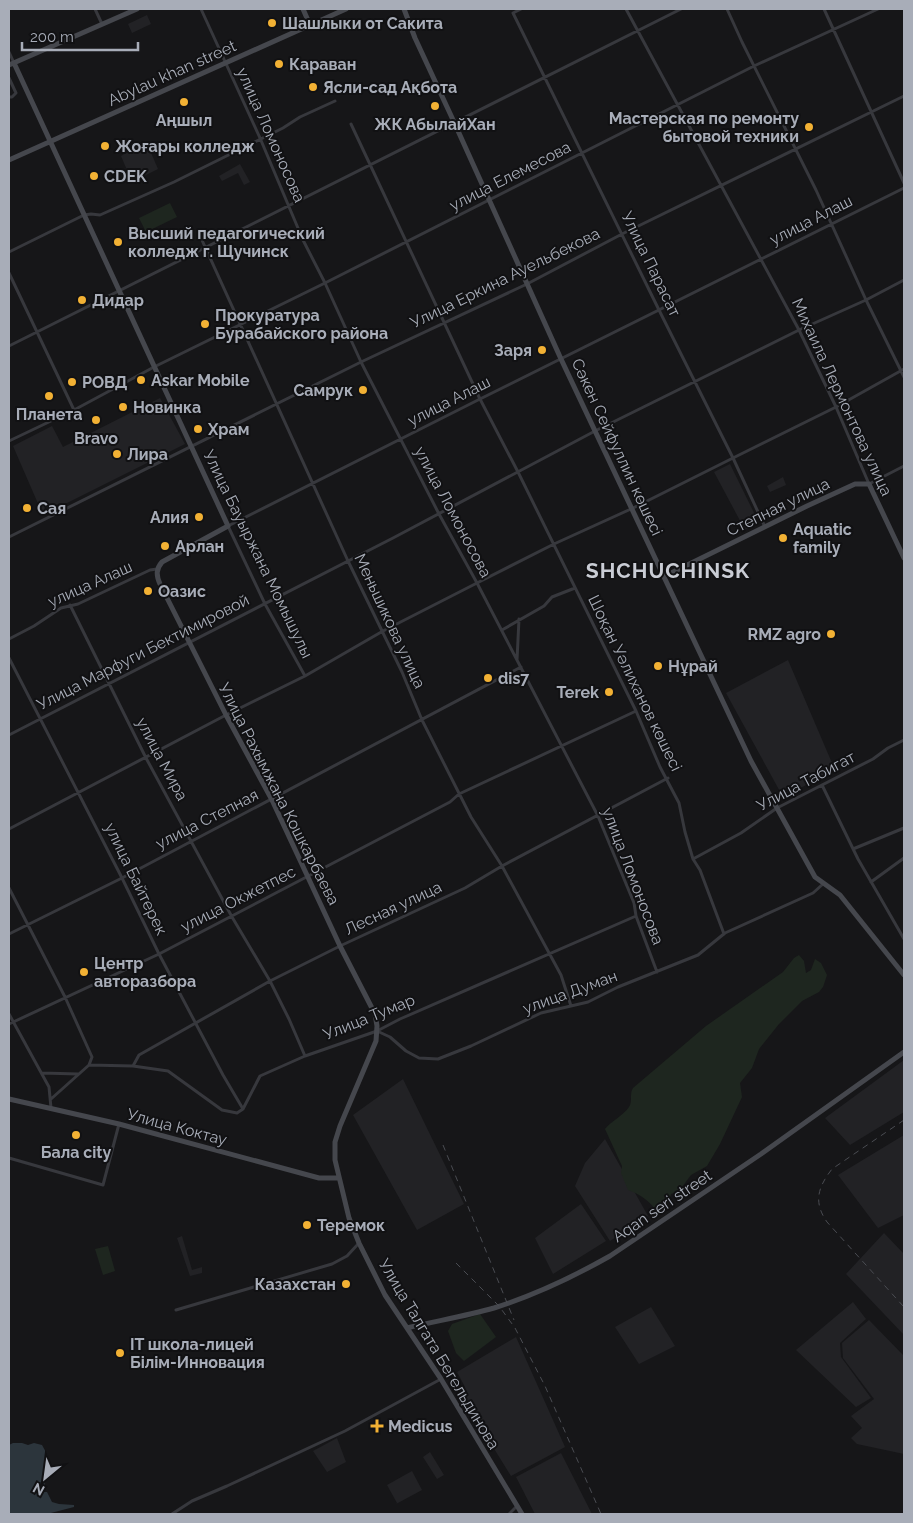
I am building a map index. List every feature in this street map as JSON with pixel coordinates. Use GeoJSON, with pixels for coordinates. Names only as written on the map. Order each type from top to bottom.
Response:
{"type":"FeatureCollection","features":[{"type":"Feature","properties":{"kind":"street"},"geometry":{"type":"LineString","coordinates":[[95,9],[102,24]]}},
{"type":"Feature","properties":{"kind":"street"},"geometry":{"type":"LineString","coordinates":[[9,52],[11,64],[137,9]]}},
{"type":"Feature","properties":{"kind":"street","name":"улица Ломоносова"},"geometry":{"type":"LineString","coordinates":[[201,9],[260,138],[303,240],[362,362],[439,514],[477,582],[598,816],[634,902],[636,916],[657,972]]}},
{"type":"Feature","properties":{"kind":"street"},"geometry":{"type":"LineString","coordinates":[[303,9],[310,25]]}},
{"type":"Feature","properties":{"kind":"street","name":"Abylau khan street"},"geometry":{"type":"LineString","coordinates":[[9,160],[346,9]]}},
{"type":"Feature","properties":{"kind":"street","name":"Сәкен Сейфуллин көшесі"},"geometry":{"type":"LineString","coordinates":[[404,9],[415,38],[561,359],[751,761],[815,877],[840,895],[904,975]]}},
{"type":"Feature","properties":{"kind":"street","name":"Улица Парасат"},"geometry":{"type":"LineString","coordinates":[[521,9],[513,13],[734,458],[765,527]]}},
{"type":"Feature","properties":{"kind":"street","name":"Михаила Лермонтова улица"},"geometry":{"type":"LineString","coordinates":[[626,9],[799,330],[904,558]]}},
{"type":"Feature","properties":{"kind":"street"},"geometry":{"type":"LineString","coordinates":[[9,346],[680,9]]}},
{"type":"Feature","properties":{"kind":"street"},"geometry":{"type":"LineString","coordinates":[[727,9],[832,224],[866,300],[903,370],[904,377]]}},
{"type":"Feature","properties":{"kind":"street"},"geometry":{"type":"LineString","coordinates":[[824,9],[904,182]]}},
{"type":"Feature","properties":{"kind":"street","name":"улица Елемесова"},"geometry":{"type":"LineString","coordinates":[[9,442],[154,367],[325,284],[679,106],[754,66],[878,9]]}},
{"type":"Feature","properties":{"kind":"street","name":"Улица Бауыржана Момышулы"},"geometry":{"type":"LineString","coordinates":[[11,64],[50,142],[265,604],[305,676]]}},
{"type":"Feature","properties":{"kind":"street"},"geometry":{"type":"LineString","coordinates":[[9,78],[16,93],[9,97]]}},
{"type":"Feature","properties":{"kind":"street","name":"Улица Еркина Ауельбекова"},"geometry":{"type":"LineString","coordinates":[[9,536],[444,322],[527,284],[622,234],[904,96]]}},
{"type":"Feature","properties":{"kind":"street"},"geometry":{"type":"LineString","coordinates":[[9,252],[84,215],[100,215],[174,182],[335,101]]}},
{"type":"Feature","properties":{"kind":"street","name":"Шоқан Уәлиханов көшесі"},"geometry":{"type":"LineString","coordinates":[[351,124],[480,399],[576,588],[636,711],[660,766],[668,778],[679,803],[693,859],[700,870],[724,934]]}},
{"type":"Feature","properties":{"kind":"street","name":"улица Алаш"},"geometry":{"type":"LineString","coordinates":[[9,639],[34,626],[53,612],[78,604],[150,570],[157,569],[165,559],[228,526],[904,188]]}},
{"type":"Feature","properties":{"kind":"street","name":"Меньшикова улица"},"geometry":{"type":"LineString","coordinates":[[201,238],[348,561],[383,631],[422,720],[471,817],[502,866],[561,975],[571,1006]]}},
{"type":"Feature","properties":{"kind":"street"},"geometry":{"type":"LineString","coordinates":[[9,273],[74,410]]}},
{"type":"Feature","properties":{"kind":"street","name":"Улица Марфуги Бектимировой"},"geometry":{"type":"LineString","coordinates":[[9,735],[439,514],[595,431],[904,280]]}},
{"type":"Feature","properties":{"kind":"street"},"geometry":{"type":"LineString","coordinates":[[9,829],[226,715],[305,676],[383,631],[477,582],[734,458],[836,407],[903,370]]}},
{"type":"Feature","properties":{"kind":"street","name":"Степная улица"},"geometry":{"type":"LineString","coordinates":[[665,576],[855,484],[870,484],[904,466]]}},
{"type":"Feature","properties":{"kind":"street","name":"Улица Рахымжана Кошкарбаева"},"geometry":{"type":"LineString","coordinates":[[157,569],[160,584],[226,715],[272,800],[340,946],[375,1014],[377,1031]]}},
{"type":"Feature","properties":{"kind":"street"},"geometry":{"type":"LineString","coordinates":[[502,630],[544,606],[552,597],[576,588]]}},
{"type":"Feature","properties":{"kind":"street"},"geometry":{"type":"LineString","coordinates":[[73,612],[78,604]]}},
{"type":"Feature","properties":{"kind":"street","name":"улица Мира"},"geometry":{"type":"LineString","coordinates":[[70,605],[146,758],[232,916],[270,981],[305,1056]]}},
{"type":"Feature","properties":{"kind":"street"},"geometry":{"type":"LineString","coordinates":[[517,660],[519,619]]}},
{"type":"Feature","properties":{"kind":"street","name":"улица Байтерек"},"geometry":{"type":"LineString","coordinates":[[9,658],[159,954],[243,1110]]}},
{"type":"Feature","properties":{"kind":"street","name":"улица Степная"},"geometry":{"type":"LineString","coordinates":[[9,934],[272,800],[521,667]]}},
{"type":"Feature","properties":{"kind":"street","name":"улица Окжетпес"},"geometry":{"type":"LineString","coordinates":[[9,1024],[159,954],[450,802],[459,794],[636,711]]}},
{"type":"Feature","properties":{"kind":"street","name":"Улица Табигат"},"geometry":{"type":"LineString","coordinates":[[693,859],[741,833],[777,808],[873,759],[888,748],[904,740]]}},
{"type":"Feature","properties":{"kind":"street","name":"Лесная улица"},"geometry":{"type":"LineString","coordinates":[[133,1066],[138,1055],[270,981],[340,946],[466,888],[502,866],[668,778]]}},
{"type":"Feature","properties":{"kind":"street"},"geometry":{"type":"LineString","coordinates":[[822,785],[853,849],[904,939]]}},
{"type":"Feature","properties":{"kind":"street"},"geometry":{"type":"LineString","coordinates":[[853,849],[904,828]]}},
{"type":"Feature","properties":{"kind":"street"},"geometry":{"type":"LineString","coordinates":[[871,882],[904,858]]}},
{"type":"Feature","properties":{"kind":"street","name":"улица Думан"},"geometry":{"type":"LineString","coordinates":[[377,1031],[390,1037],[419,1058],[438,1059],[472,1046],[541,1013],[588,1002],[698,955],[724,934],[813,893],[823,884]]}},
{"type":"Feature","properties":{"kind":"street"},"geometry":{"type":"LineString","coordinates":[[9,888],[65,997],[92,1057],[89,1065],[51,1099]]}},
{"type":"Feature","properties":{"kind":"street","name":"Улица Тумар"},"geometry":{"type":"LineString","coordinates":[[243,1110],[260,1076],[305,1056],[377,1031],[400,1019],[636,916]]}},
{"type":"Feature","properties":{"kind":"street"},"geometry":{"type":"LineString","coordinates":[[9,1014],[49,1087],[51,1108]]}},
{"type":"Feature","properties":{"kind":"street","name":"Улица Талгата Бегельдинова"},"geometry":{"type":"LineString","coordinates":[[377,1031],[372,1050],[335,1142],[334,1151],[349,1218],[359,1244],[385,1295],[441,1379],[522,1514]]}},
{"type":"Feature","properties":{"kind":"street","name":"Aqan seri street"},"geometry":{"type":"LineString","coordinates":[[407,1328],[490,1309],[512,1302],[540,1292],[594,1265],[761,1154],[904,1052]]}},
{"type":"Feature","properties":{"kind":"street"},"geometry":{"type":"LineString","coordinates":[[89,1065],[133,1066],[168,1071],[222,1110],[236,1113],[243,1110]]}},
{"type":"Feature","properties":{"kind":"street"},"geometry":{"type":"LineString","coordinates":[[41,1073],[78,1074]]}},
{"type":"Feature","properties":{"kind":"street","name":"Улица Коктау"},"geometry":{"type":"LineString","coordinates":[[9,1099],[119,1124],[320,1178],[339,1178]]}},
{"type":"Feature","properties":{"kind":"street"},"geometry":{"type":"LineString","coordinates":[[9,1158],[103,1185],[119,1124]]}},
{"type":"Feature","properties":{"kind":"street"},"geometry":{"type":"LineString","coordinates":[[176,1310],[332,1264],[347,1256],[359,1244]]}},
{"type":"Feature","properties":{"kind":"street"},"geometry":{"type":"LineString","coordinates":[[172,1514],[192,1500],[227,1486],[345,1431],[441,1379]]}},
{"type":"Feature","properties":{"kind":"street"},"geometry":{"type":"LineString","coordinates":[[509,1514],[517,1506]]}},
{"type":"Feature","properties":{"kind":"shaded area"},"geometry":{"type":"Polygon","coordinates":[[[147,15],[151,24],[132,33],[128,24],[147,15]]]}},
{"type":"Feature","properties":{"kind":"shaded area"},"geometry":{"type":"Polygon","coordinates":[[[146,141],[158,169],[132,182],[121,156],[146,141]]]}},
{"type":"Feature","properties":{"kind":"shaded area"},"geometry":{"type":"Polygon","coordinates":[[[240,164],[250,182],[244,185],[238,173],[222,181],[219,176],[240,164]]]}},
{"type":"Feature","properties":{"kind":"shaded area"},"geometry":{"type":"Polygon","coordinates":[[[170,203],[177,217],[146,232],[139,218],[170,203]]]}},
{"type":"Feature","properties":{"kind":"shaded area"},"geometry":{"type":"Polygon","coordinates":[[[160,398],[185,444],[43,515],[13,446],[52,426],[63,447],[160,398]]]}},
{"type":"Feature","properties":{"kind":"shaded area"},"geometry":{"type":"Polygon","coordinates":[[[730,464],[759,523],[745,530],[714,472],[730,464]]]}},
{"type":"Feature","properties":{"kind":"shaded area"},"geometry":{"type":"Polygon","coordinates":[[[783,477],[786,485],[770,492],[767,486],[783,477]]]}},
{"type":"Feature","properties":{"kind":"shaded area"},"geometry":{"type":"Polygon","coordinates":[[[788,660],[835,770],[783,797],[726,693],[788,660]]]}},
{"type":"Feature","properties":{"kind":"shaded area"},"geometry":{"type":"Polygon","coordinates":[[[799,955],[804,961],[806,973],[811,970],[815,959],[821,963],[827,975],[823,987],[819,992],[802,1001],[779,1024],[759,1049],[752,1068],[740,1083],[742,1097],[720,1144],[707,1166],[691,1175],[679,1191],[671,1194],[667,1207],[663,1211],[657,1211],[644,1198],[628,1190],[621,1173],[622,1166],[605,1129],[629,1107],[633,1088],[706,1026],[783,972],[794,958],[799,955]]]}},
{"type":"Feature","properties":{"kind":"shaded area"},"geometry":{"type":"Polygon","coordinates":[[[904,1060],[904,1112],[850,1145],[825,1118],[904,1060]]]}},
{"type":"Feature","properties":{"kind":"shaded area"},"geometry":{"type":"Polygon","coordinates":[[[403,1079],[464,1204],[417,1230],[353,1115],[403,1079]]]}},
{"type":"Feature","properties":{"kind":"shaded area"},"geometry":{"type":"Polygon","coordinates":[[[904,1135],[904,1215],[878,1228],[838,1175],[904,1135]]]}},
{"type":"Feature","properties":{"kind":"shaded area"},"geometry":{"type":"Polygon","coordinates":[[[605,1139],[648,1216],[610,1241],[575,1186],[585,1163],[605,1139]]]}},
{"type":"Feature","properties":{"kind":"shaded area"},"geometry":{"type":"Polygon","coordinates":[[[581,1204],[606,1241],[553,1274],[535,1238],[581,1204]]]}},
{"type":"Feature","properties":{"kind":"shaded area"},"geometry":{"type":"Polygon","coordinates":[[[884,1233],[904,1254],[904,1335],[846,1274],[884,1233]]]}},
{"type":"Feature","properties":{"kind":"shaded area"},"geometry":{"type":"Polygon","coordinates":[[[182,1236],[192,1270],[202,1267],[202,1273],[190,1276],[177,1238],[182,1236]]]}},
{"type":"Feature","properties":{"kind":"shaded area"},"geometry":{"type":"Polygon","coordinates":[[[108,1246],[115,1271],[103,1275],[95,1249],[108,1246]]]}},
{"type":"Feature","properties":{"kind":"shaded area"},"geometry":{"type":"Polygon","coordinates":[[[853,1302],[866,1319],[840,1343],[841,1357],[871,1398],[856,1407],[796,1350],[853,1302]]]}},
{"type":"Feature","properties":{"kind":"shaded area"},"geometry":{"type":"Polygon","coordinates":[[[651,1307],[675,1346],[639,1364],[615,1327],[651,1307]]]}},
{"type":"Feature","properties":{"kind":"shaded area"},"geometry":{"type":"Polygon","coordinates":[[[480,1314],[496,1337],[464,1361],[456,1353],[448,1331],[452,1324],[480,1314]]]}},
{"type":"Feature","properties":{"kind":"shaded area"},"geometry":{"type":"Polygon","coordinates":[[[869,1320],[904,1356],[904,1454],[857,1444],[851,1438],[862,1428],[851,1416],[874,1399],[843,1358],[842,1343],[869,1320]]]}},
{"type":"Feature","properties":{"kind":"shaded area"},"geometry":{"type":"Polygon","coordinates":[[[516,1337],[565,1447],[511,1476],[459,1392],[465,1387],[457,1372],[516,1337]]]}},
{"type":"Feature","properties":{"kind":"shaded area"},"geometry":{"type":"Polygon","coordinates":[[[337,1438],[346,1462],[327,1472],[313,1451],[337,1438]]]}},
{"type":"Feature","properties":{"kind":"shaded area"},"geometry":{"type":"Polygon","coordinates":[[[13,1443],[42,1445],[48,1456],[50,1471],[44,1478],[45,1486],[41,1491],[47,1492],[52,1502],[74,1505],[74,1507],[47,1514],[9,1514],[9,1445],[13,1443]]]}},
{"type":"Feature","properties":{"kind":"shaded area"},"geometry":{"type":"Polygon","coordinates":[[[430,1452],[444,1475],[437,1479],[423,1457],[430,1452]]]}},
{"type":"Feature","properties":{"kind":"shaded area"},"geometry":{"type":"Polygon","coordinates":[[[561,1453],[592,1514],[535,1514],[516,1477],[561,1453]]]}},
{"type":"Feature","properties":{"kind":"shaded area"},"geometry":{"type":"Polygon","coordinates":[[[412,1471],[422,1490],[396,1504],[387,1485],[412,1471]]]}},
{"type":"Feature","properties":{"kind":"railway"},"geometry":{"type":"LineString","coordinates":[[904,1120],[832,1169],[823,1182],[819,1195],[820,1208],[827,1222],[904,1307]]}},
{"type":"Feature","properties":{"kind":"railway"},"geometry":{"type":"LineString","coordinates":[[443,1145],[514,1320]]}},
{"type":"Feature","properties":{"kind":"railway"},"geometry":{"type":"LineString","coordinates":[[456,1263],[499,1306],[515,1328],[545,1386],[601,1514]]}},
{"type":"Feature","properties":{"kind":"place","name":"Шашлыки от Сакита"},"geometry":{"type":"Point","coordinates":[272,23]}},
{"type":"Feature","properties":{"kind":"place","name":"Караван"},"geometry":{"type":"Point","coordinates":[279,64]}},
{"type":"Feature","properties":{"kind":"place","name":"Ясли-сад Ақбота"},"geometry":{"type":"Point","coordinates":[313,87]}},
{"type":"Feature","properties":{"kind":"place","name":"Аңшыл"},"geometry":{"type":"Point","coordinates":[184,102]}},
{"type":"Feature","properties":{"kind":"place","name":"ЖК АбылайХан"},"geometry":{"type":"Point","coordinates":[435,106]}},
{"type":"Feature","properties":{"kind":"place","name":"Мастерская по ремонту бытовой техники"},"geometry":{"type":"Point","coordinates":[809,127]}},
{"type":"Feature","properties":{"kind":"place","name":"Жоғары колледж"},"geometry":{"type":"Point","coordinates":[105,146]}},
{"type":"Feature","properties":{"kind":"place","name":"CDEK"},"geometry":{"type":"Point","coordinates":[94,176]}},
{"type":"Feature","properties":{"kind":"place","name":"Высший педагогический колледж г. Щучинск"},"geometry":{"type":"Point","coordinates":[118,242]}},
{"type":"Feature","properties":{"kind":"place","name":"Дидар"},"geometry":{"type":"Point","coordinates":[82,300]}},
{"type":"Feature","properties":{"kind":"place","name":"Прокуратура Бурабайского района"},"geometry":{"type":"Point","coordinates":[205,324]}},
{"type":"Feature","properties":{"kind":"place","name":"Заря"},"geometry":{"type":"Point","coordinates":[542,350]}},
{"type":"Feature","properties":{"kind":"place","name":"Askar Mobile"},"geometry":{"type":"Point","coordinates":[141,380]}},
{"type":"Feature","properties":{"kind":"place","name":"РОВД"},"geometry":{"type":"Point","coordinates":[72,382]}},
{"type":"Feature","properties":{"kind":"place","name":"Самрук"},"geometry":{"type":"Point","coordinates":[363,390]}},
{"type":"Feature","properties":{"kind":"place","name":"Планета"},"geometry":{"type":"Point","coordinates":[49,396]}},
{"type":"Feature","properties":{"kind":"place","name":"Новинка"},"geometry":{"type":"Point","coordinates":[123,407]}},
{"type":"Feature","properties":{"kind":"place","name":"Bravo"},"geometry":{"type":"Point","coordinates":[96,420]}},
{"type":"Feature","properties":{"kind":"place","name":"Храм"},"geometry":{"type":"Point","coordinates":[198,429]}},
{"type":"Feature","properties":{"kind":"place","name":"Лира"},"geometry":{"type":"Point","coordinates":[117,454]}},
{"type":"Feature","properties":{"kind":"place","name":"Сая"},"geometry":{"type":"Point","coordinates":[27,508]}},
{"type":"Feature","properties":{"kind":"place","name":"Алия"},"geometry":{"type":"Point","coordinates":[199,517]}},
{"type":"Feature","properties":{"kind":"place","name":"Aquatic family"},"geometry":{"type":"Point","coordinates":[783,538]}},
{"type":"Feature","properties":{"kind":"place","name":"Арлан"},"geometry":{"type":"Point","coordinates":[165,546]}},
{"type":"Feature","properties":{"kind":"place","name":"Оазис"},"geometry":{"type":"Point","coordinates":[148,591]}},
{"type":"Feature","properties":{"kind":"place","name":"RMZ agro"},"geometry":{"type":"Point","coordinates":[831,634]}},
{"type":"Feature","properties":{"kind":"place","name":"Нұрай"},"geometry":{"type":"Point","coordinates":[658,666]}},
{"type":"Feature","properties":{"kind":"place","name":"dis7"},"geometry":{"type":"Point","coordinates":[488,678]}},
{"type":"Feature","properties":{"kind":"place","name":"Terek"},"geometry":{"type":"Point","coordinates":[609,692]}},
{"type":"Feature","properties":{"kind":"place","name":"Центр авторазбора"},"geometry":{"type":"Point","coordinates":[84,972]}},
{"type":"Feature","properties":{"kind":"place","name":"Бала city"},"geometry":{"type":"Point","coordinates":[76,1135]}},
{"type":"Feature","properties":{"kind":"place","name":"Теремок"},"geometry":{"type":"Point","coordinates":[307,1225]}},
{"type":"Feature","properties":{"kind":"place","name":"Казахстан"},"geometry":{"type":"Point","coordinates":[346,1284]}},
{"type":"Feature","properties":{"kind":"place","name":"IT школа-лицей Білім-Инновация"},"geometry":{"type":"Point","coordinates":[120,1353]}},
{"type":"Feature","properties":{"kind":"place","name":"Medicus"},"geometry":{"type":"Point","coordinates":[377,1426]}},
{"type":"Feature","properties":{"kind":"district","name":"SHCHUCHINSK"},"geometry":{"type":"Point","coordinates":[668,570]}}]}
